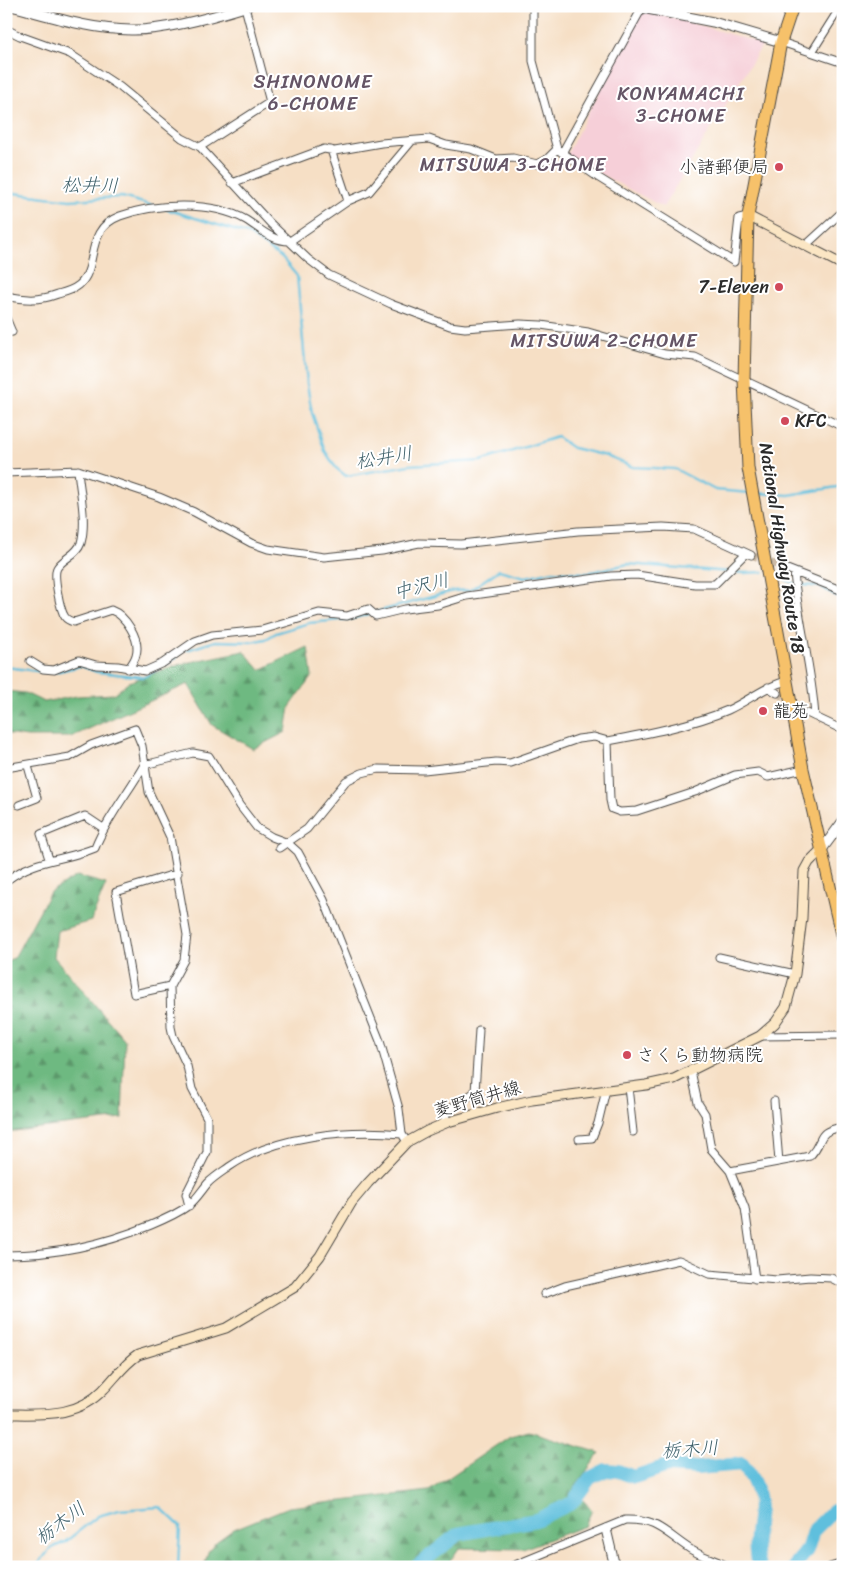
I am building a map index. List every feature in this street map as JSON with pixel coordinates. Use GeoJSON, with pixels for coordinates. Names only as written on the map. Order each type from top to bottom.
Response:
{"type":"FeatureCollection","features":[{"type":"Feature","properties":{"kind":"highway","name":"National Highway Route 18"},"geometry":{"type":"LineString","coordinates":[[793,6],[781,42],[748,216],[744,380],[748,468],[803,769],[823,848],[843,944]]}},
{"type":"Feature","properties":{"kind":"main road"},"geometry":{"type":"LineString","coordinates":[[748,216],[843,265]]}},
{"type":"Feature","properties":{"kind":"main road","name":"菱野筒井線"},"geometry":{"type":"LineString","coordinates":[[6,1414],[58,1414],[73,1411],[88,1404],[102,1392],[127,1363],[138,1355],[226,1328],[295,1287],[320,1256],[352,1202],[405,1138],[444,1123],[532,1100],[674,1079],[760,1036],[775,1023],[786,1007],[795,974],[802,918],[804,871],[808,862],[823,848]]}},
{"type":"Feature","properties":{"kind":"street"},"geometry":{"type":"LineString","coordinates":[[11,6],[79,23],[132,30],[170,25],[246,7],[270,102],[200,147]]}},
{"type":"Feature","properties":{"kind":"street"},"geometry":{"type":"LineString","coordinates":[[533,6],[533,61],[559,151],[734,262],[739,218],[748,216]]}},
{"type":"Feature","properties":{"kind":"street"},"geometry":{"type":"LineString","coordinates":[[632,6],[714,22],[843,63]]}},
{"type":"Feature","properties":{"kind":"street"},"geometry":{"type":"LineString","coordinates":[[682,16],[686,6]]}},
{"type":"Feature","properties":{"kind":"street"},"geometry":{"type":"LineString","coordinates":[[812,52],[840,6]]}},
{"type":"Feature","properties":{"kind":"street"},"geometry":{"type":"LineString","coordinates":[[232,184],[324,149],[330,150],[429,139],[446,145],[471,149],[496,159],[513,158],[537,164],[559,151],[642,8]]}},
{"type":"Feature","properties":{"kind":"street"},"geometry":{"type":"LineString","coordinates":[[6,29],[70,54],[120,87],[182,138],[200,147],[232,184],[308,259],[329,275],[434,322],[465,328],[520,324],[588,332],[665,354],[695,357],[843,427]]}},
{"type":"Feature","properties":{"kind":"street"},"geometry":{"type":"LineString","coordinates":[[6,306],[7,297],[41,300],[72,290],[85,277],[98,234],[106,224],[119,216],[148,208],[172,204],[223,212],[245,220],[280,241],[290,241],[348,201],[369,192],[411,142]]}},
{"type":"Feature","properties":{"kind":"street"},"geometry":{"type":"LineString","coordinates":[[330,150],[348,201]]}},
{"type":"Feature","properties":{"kind":"street"},"geometry":{"type":"LineString","coordinates":[[805,246],[843,211]]}},
{"type":"Feature","properties":{"kind":"street"},"geometry":{"type":"LineString","coordinates":[[6,318],[12,332],[6,333]]}},
{"type":"Feature","properties":{"kind":"street"},"geometry":{"type":"LineString","coordinates":[[6,473],[78,470],[159,497],[194,512],[268,549],[324,557],[382,551],[419,543],[461,544],[578,531],[663,528],[694,529],[748,554],[715,584],[695,584],[636,575],[611,576],[467,596],[438,605],[376,616],[368,609],[347,616],[319,613],[262,630],[212,635],[188,645],[154,669],[145,671],[118,666],[96,665],[79,660],[54,670],[43,669],[30,662]]}},
{"type":"Feature","properties":{"kind":"street"},"geometry":{"type":"LineString","coordinates":[[78,470],[83,531],[78,550],[57,569],[55,574],[60,602],[64,615],[74,622],[111,610],[123,618],[131,628],[136,644],[136,655],[128,669]]}},
{"type":"Feature","properties":{"kind":"street"},"geometry":{"type":"LineString","coordinates":[[786,569],[795,576],[843,592]]}},
{"type":"Feature","properties":{"kind":"street"},"geometry":{"type":"LineString","coordinates":[[795,576],[813,682],[815,718]]}},
{"type":"Feature","properties":{"kind":"street"},"geometry":{"type":"LineString","coordinates":[[279,848],[306,829],[346,781],[362,773],[378,769],[424,770],[496,762],[510,763],[578,739],[594,737],[608,741],[649,734],[728,710],[768,687],[787,681]]}},
{"type":"Feature","properties":{"kind":"street"},"geometry":{"type":"LineString","coordinates":[[768,687],[777,693]]}},
{"type":"Feature","properties":{"kind":"street"},"geometry":{"type":"LineString","coordinates":[[807,713],[843,730]]}},
{"type":"Feature","properties":{"kind":"street"},"geometry":{"type":"LineString","coordinates":[[6,768],[28,766],[70,756],[91,745],[135,728],[142,746],[149,792],[170,837],[188,935],[184,960],[170,986],[173,1036],[187,1066],[192,1089],[207,1118],[207,1152],[186,1194],[189,1206]]}},
{"type":"Feature","properties":{"kind":"street"},"geometry":{"type":"LineString","coordinates":[[608,741],[610,800],[612,809],[620,812],[637,811],[695,792],[735,775],[758,772],[768,777],[803,769]]}},
{"type":"Feature","properties":{"kind":"street"},"geometry":{"type":"LineString","coordinates":[[6,881],[15,874],[49,859],[82,854],[95,848],[103,828],[144,765],[193,753],[209,756],[240,806],[257,828],[272,837],[288,843],[298,852],[324,900],[375,1028],[399,1109],[405,1138],[385,1133],[313,1136],[277,1146],[231,1166],[210,1181],[189,1206],[152,1224],[100,1243],[47,1253],[6,1255]]}},
{"type":"Feature","properties":{"kind":"street"},"geometry":{"type":"LineString","coordinates":[[19,805],[37,798],[28,766]]}},
{"type":"Feature","properties":{"kind":"street"},"geometry":{"type":"LineString","coordinates":[[49,859],[42,834],[85,816],[103,828]]}},
{"type":"Feature","properties":{"kind":"street"},"geometry":{"type":"LineString","coordinates":[[823,848],[843,821]]}},
{"type":"Feature","properties":{"kind":"street"},"geometry":{"type":"LineString","coordinates":[[170,986],[134,994],[116,892],[178,873]]}},
{"type":"Feature","properties":{"kind":"street"},"geometry":{"type":"LineString","coordinates":[[719,957],[795,974]]}},
{"type":"Feature","properties":{"kind":"street"},"geometry":{"type":"LineString","coordinates":[[444,1123],[447,1111],[475,1092],[479,1030]]}},
{"type":"Feature","properties":{"kind":"street"},"geometry":{"type":"LineString","coordinates":[[760,1036],[843,1035]]}},
{"type":"Feature","properties":{"kind":"street"},"geometry":{"type":"LineString","coordinates":[[691,1071],[698,1103],[705,1114],[711,1149],[730,1171],[745,1208],[756,1279]]}},
{"type":"Feature","properties":{"kind":"street"},"geometry":{"type":"LineString","coordinates":[[628,1087],[634,1132]]}},
{"type":"Feature","properties":{"kind":"street"},"geometry":{"type":"LineString","coordinates":[[579,1139],[592,1138],[598,1123],[606,1090]]}},
{"type":"Feature","properties":{"kind":"street"},"geometry":{"type":"LineString","coordinates":[[774,1101],[779,1162]]}},
{"type":"Feature","properties":{"kind":"street"},"geometry":{"type":"LineString","coordinates":[[730,1171],[810,1156],[816,1150],[822,1134],[827,1130],[843,1127]]}},
{"type":"Feature","properties":{"kind":"street"},"geometry":{"type":"LineString","coordinates":[[544,1294],[565,1286],[674,1260],[679,1260],[710,1274],[777,1280],[810,1277],[831,1278],[843,1284]]}},
{"type":"Feature","properties":{"kind":"street"},"geometry":{"type":"LineString","coordinates":[[510,1567],[625,1520],[642,1519],[658,1525],[691,1550],[729,1567]]}},
{"type":"Feature","properties":{"kind":"street"},"geometry":{"type":"LineString","coordinates":[[606,1529],[615,1567]]}},
{"type":"Feature","properties":{"kind":"street"},"geometry":{"type":"LineString","coordinates":[[830,1567],[843,1563]]}},
{"type":"Feature","properties":{"kind":"shaded area"},"geometry":{"type":"Polygon","coordinates":[[[642,8],[763,44],[663,207],[566,156],[642,8]]]}},
{"type":"Feature","properties":{"kind":"green space"},"geometry":{"type":"Polygon","coordinates":[[[308,647],[312,676],[290,707],[286,732],[253,749],[212,725],[188,684],[71,737],[27,737],[6,734],[6,691],[25,693],[44,702],[77,696],[114,694],[129,682],[181,664],[244,651],[260,670],[308,647]]]}},
{"type":"Feature","properties":{"kind":"green space"},"geometry":{"type":"Polygon","coordinates":[[[77,876],[106,884],[91,921],[57,931],[54,957],[125,1040],[122,1118],[6,1132],[6,961],[14,958],[50,892],[77,876]]]}},
{"type":"Feature","properties":{"kind":"green space"},"geometry":{"type":"Polygon","coordinates":[[[529,1431],[600,1453],[573,1489],[592,1510],[585,1526],[523,1549],[459,1548],[446,1567],[204,1567],[208,1552],[216,1542],[234,1529],[289,1507],[429,1491],[510,1436],[529,1431]]]}},
{"type":"Feature","properties":{"kind":"waterway","name":"松井川"},"geometry":{"type":"LineString","coordinates":[[6,192],[70,200],[122,197],[154,206]]}},
{"type":"Feature","properties":{"kind":"waterway","name":"松井川"},"geometry":{"type":"LineString","coordinates":[[166,209],[250,235],[282,258],[297,276],[307,384],[312,413],[325,451],[336,468],[346,476],[409,465],[481,461],[557,437],[573,448],[606,456],[633,467],[675,469],[715,490],[750,493]]}},
{"type":"Feature","properties":{"kind":"waterway","name":"松井川"},"geometry":{"type":"LineString","coordinates":[[755,493],[789,495],[843,486]]}},
{"type":"Feature","properties":{"kind":"waterway","name":"中沢川"},"geometry":{"type":"LineString","coordinates":[[187,650],[216,641],[251,642],[266,639],[276,633],[309,623],[351,619],[453,591],[470,590],[499,570],[525,577],[553,571],[586,573],[628,564],[743,573],[764,572]]}},
{"type":"Feature","properties":{"kind":"waterway","name":"中沢川"},"geometry":{"type":"LineString","coordinates":[[771,573],[796,584],[821,587],[843,600]]}},
{"type":"Feature","properties":{"kind":"waterway","name":"中沢川"},"geometry":{"type":"LineString","coordinates":[[167,664],[177,657]]}},
{"type":"Feature","properties":{"kind":"waterway","name":"中沢川"},"geometry":{"type":"LineString","coordinates":[[55,672],[81,666],[97,672],[144,677],[160,668]]}},
{"type":"Feature","properties":{"kind":"waterway","name":"中沢川"},"geometry":{"type":"LineString","coordinates":[[6,667],[44,672]]}},
{"type":"Feature","properties":{"kind":"waterway","name":"栃木川"},"geometry":{"type":"LineString","coordinates":[[416,1567],[458,1534],[536,1520],[572,1503],[590,1478],[606,1470],[618,1471],[634,1477],[667,1466],[698,1468],[742,1464],[752,1479],[759,1504],[756,1539],[759,1567]]}},
{"type":"Feature","properties":{"kind":"waterway","name":"栃木川"},"geometry":{"type":"LineString","coordinates":[[36,1567],[50,1549],[65,1542],[98,1516],[119,1510],[160,1507],[180,1526],[178,1567]]}},
{"type":"Feature","properties":{"kind":"waterway","name":"栃木川"},"geometry":{"type":"LineString","coordinates":[[794,1567],[807,1550],[813,1531],[833,1511],[843,1511]]}},
{"type":"Feature","properties":{"kind":"tunnel"},"geometry":{"type":"LineString","coordinates":[[751,555],[787,569]]}},
{"type":"Feature","properties":{"kind":"tunnel"},"geometry":{"type":"LineString","coordinates":[[777,693],[812,716]]}},
{"type":"Feature","properties":{"kind":"place","name":"小諸郵便局"},"geometry":{"type":"Point","coordinates":[779,167]}},
{"type":"Feature","properties":{"kind":"place","name":"7-Eleven"},"geometry":{"type":"Point","coordinates":[779,287]}},
{"type":"Feature","properties":{"kind":"place","name":"KFC"},"geometry":{"type":"Point","coordinates":[785,421]}},
{"type":"Feature","properties":{"kind":"place","name":"龍苑"},"geometry":{"type":"Point","coordinates":[763,711]}},
{"type":"Feature","properties":{"kind":"place","name":"さくら動物病院"},"geometry":{"type":"Point","coordinates":[627,1055]}},
{"type":"Feature","properties":{"kind":"district","name":"SHINONOME 6-CHOME"},"geometry":{"type":"Point","coordinates":[313,92]}},
{"type":"Feature","properties":{"kind":"district","name":"KONYAMACHI 3-CHOME"},"geometry":{"type":"Point","coordinates":[681,104]}},
{"type":"Feature","properties":{"kind":"district","name":"MITSUWA 3-CHOME"},"geometry":{"type":"Point","coordinates":[513,164]}},
{"type":"Feature","properties":{"kind":"district","name":"MITSUWA 2-CHOME"},"geometry":{"type":"Point","coordinates":[604,340]}}]}
